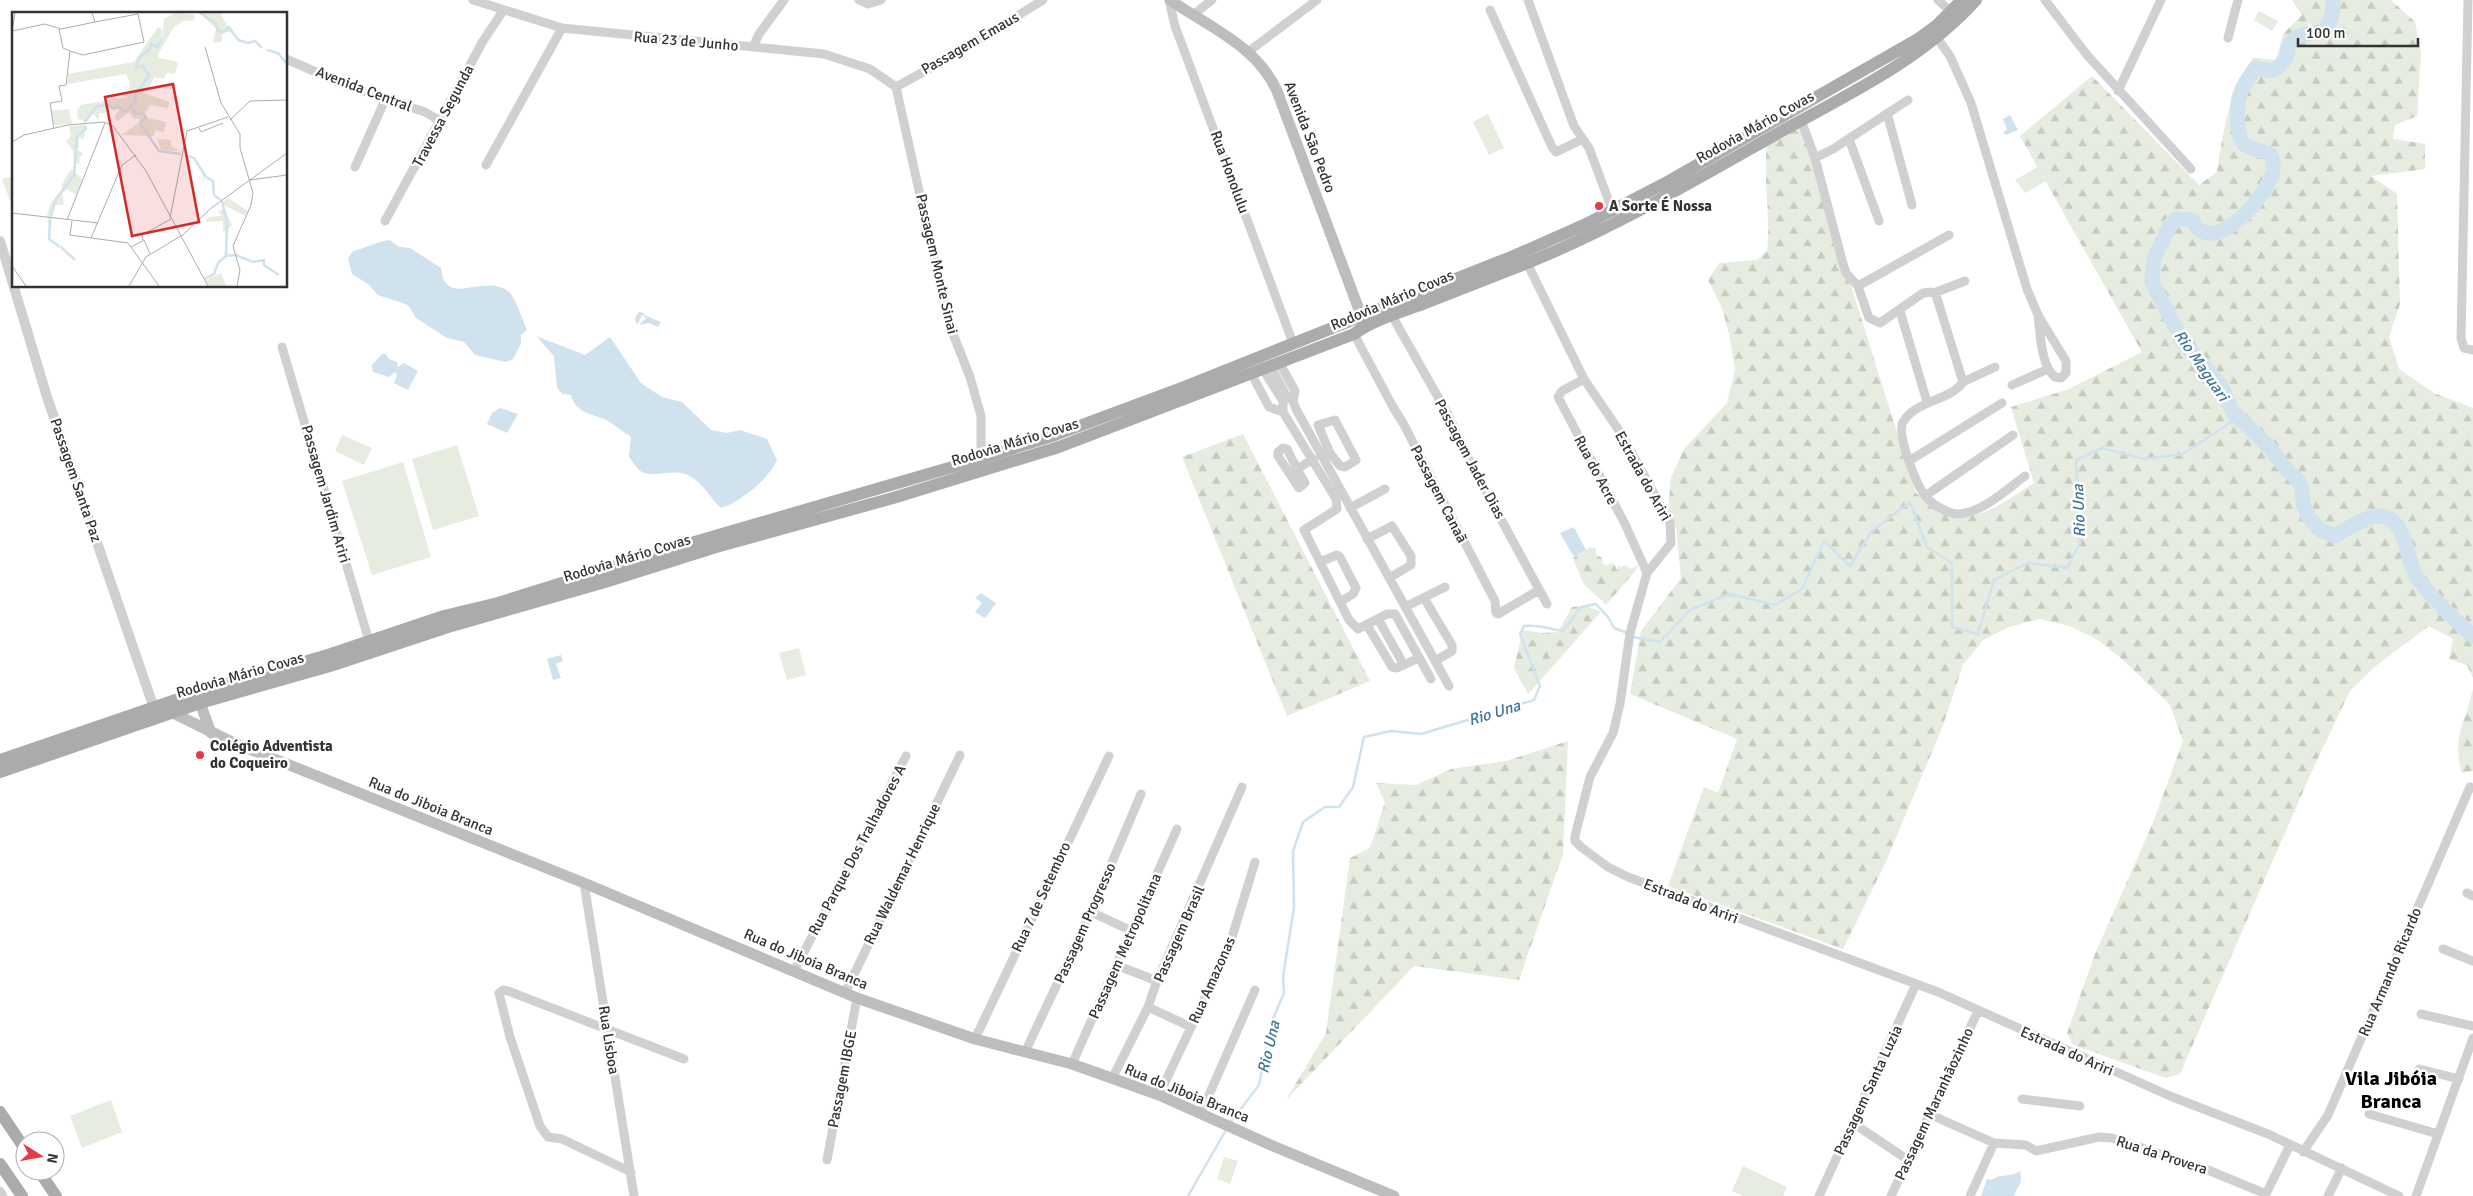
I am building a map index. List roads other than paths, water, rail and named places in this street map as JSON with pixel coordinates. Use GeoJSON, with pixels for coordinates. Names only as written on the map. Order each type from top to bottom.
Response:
{"type":"FeatureCollection","features":[{"type":"Feature","properties":{"kind":"main road","name":"Avenida São Pedro"},"geometry":{"type":"LineString","coordinates":[[1170,0],[1248,52],[1266,69],[1277,91],[1363,321]]}},
{"type":"Feature","properties":{"kind":"main road","name":"Rodovia Mário Covas"},"geometry":{"type":"LineString","coordinates":[[982,464],[1293,343],[1391,314],[1527,263],[1595,232],[1660,199],[1918,39],[1951,12],[1962,0]]}},
{"type":"Feature","properties":{"kind":"main road","name":"Rodovia Mário Covas"},"geometry":{"type":"LineString","coordinates":[[3,762],[66,743],[452,614],[498,603],[676,548],[982,464],[1059,447],[1354,334],[1363,321],[1613,212],[1763,135],[1801,120],[1905,60],[1937,38],[1976,0]]}},
{"type":"Feature","properties":{"kind":"main road","name":"Rodovia Mário Covas"},"geometry":{"type":"LineString","coordinates":[[198,698],[330,666],[448,627],[596,585],[716,547],[893,498],[967,468]]}},
{"type":"Feature","properties":{"kind":"main road"},"geometry":{"type":"LineString","coordinates":[[198,698],[211,733]]}},
{"type":"Feature","properties":{"kind":"main road","name":"Rua do Jiboia Branca"},"geometry":{"type":"LineString","coordinates":[[169,708],[211,733],[584,883],[858,998],[975,1039],[1026,1050],[1159,1095],[1273,1146],[1394,1196]]}},
{"type":"Feature","properties":{"kind":"main road"},"geometry":{"type":"LineString","coordinates":[[3,762],[66,743]]}},
{"type":"Feature","properties":{"kind":"main road"},"geometry":{"type":"LineString","coordinates":[[0,779],[66,743]]}},
{"type":"Feature","properties":{"kind":"main road"},"geometry":{"type":"LineString","coordinates":[[0,1112],[15,1135]]}},
{"type":"Feature","properties":{"kind":"main road"},"geometry":{"type":"LineString","coordinates":[[0,1164],[22,1196]]}},
{"type":"Feature","properties":{"kind":"main road"},"geometry":{"type":"LineString","coordinates":[[46,1181],[56,1196]]}},
{"type":"Feature","properties":{"kind":"street","name":"Rua 23 de Junho"},"geometry":{"type":"LineString","coordinates":[[473,0],[562,28],[813,52],[847,60],[870,69],[896,87]]}},
{"type":"Feature","properties":{"kind":"street"},"geometry":{"type":"LineString","coordinates":[[753,47],[758,34],[784,0]]}},
{"type":"Feature","properties":{"kind":"street"},"geometry":{"type":"LineString","coordinates":[[859,0],[868,4],[881,0]]}},
{"type":"Feature","properties":{"kind":"street","name":"Passagem Emaus"},"geometry":{"type":"LineString","coordinates":[[896,87],[961,51],[1043,0]]}},
{"type":"Feature","properties":{"kind":"street","name":"Rua Honolulu"},"geometry":{"type":"LineString","coordinates":[[1170,0],[1175,26],[1293,343]]}},
{"type":"Feature","properties":{"kind":"street"},"geometry":{"type":"LineString","coordinates":[[1193,15],[1212,0]]}},
{"type":"Feature","properties":{"kind":"street"},"geometry":{"type":"LineString","coordinates":[[1248,52],[1317,0]]}},
{"type":"Feature","properties":{"kind":"street"},"geometry":{"type":"LineString","coordinates":[[1528,0],[1574,126],[1593,158],[1613,212]]}},
{"type":"Feature","properties":{"kind":"street"},"geometry":{"type":"LineString","coordinates":[[1938,0],[1951,12]]}},
{"type":"Feature","properties":{"kind":"street"},"geometry":{"type":"LineString","coordinates":[[2045,0],[2087,55],[2118,91],[2191,169]]}},
{"type":"Feature","properties":{"kind":"street"},"geometry":{"type":"LineString","coordinates":[[2118,91],[2161,0]]}},
{"type":"Feature","properties":{"kind":"street"},"geometry":{"type":"LineString","coordinates":[[2228,38],[2238,0]]}},
{"type":"Feature","properties":{"kind":"street"},"geometry":{"type":"LineString","coordinates":[[2468,0],[2470,130],[2461,338],[2463,346],[2467,350],[2473,350]]}},
{"type":"Feature","properties":{"kind":"street"},"geometry":{"type":"LineString","coordinates":[[1490,10],[1552,147],[1556,152],[1582,139]]}},
{"type":"Feature","properties":{"kind":"street","name":"Travessa Segunda"},"geometry":{"type":"LineString","coordinates":[[385,221],[483,41],[503,11]]}},
{"type":"Feature","properties":{"kind":"street"},"geometry":{"type":"LineString","coordinates":[[486,165],[562,28]]}},
{"type":"Feature","properties":{"kind":"street"},"geometry":{"type":"LineString","coordinates":[[1937,38],[1950,56],[1965,88],[2017,259],[2038,315],[2041,342],[2048,369],[2055,377],[2061,378],[2068,367],[2054,338],[2038,315]]}},
{"type":"Feature","properties":{"kind":"street","name":"Avenida Central"},"geometry":{"type":"LineString","coordinates":[[288,59],[348,86],[425,112],[440,121]]}},
{"type":"Feature","properties":{"kind":"street","name":"Passagem Monte Sinai"},"geometry":{"type":"LineString","coordinates":[[896,87],[948,321],[970,376],[981,416],[982,464]]}},
{"type":"Feature","properties":{"kind":"street"},"geometry":{"type":"LineString","coordinates":[[355,167],[386,98]]}},
{"type":"Feature","properties":{"kind":"street"},"geometry":{"type":"LineString","coordinates":[[1815,158],[1849,139],[1908,100]]}},
{"type":"Feature","properties":{"kind":"street"},"geometry":{"type":"LineString","coordinates":[[1886,113],[1912,205]]}},
{"type":"Feature","properties":{"kind":"street"},"geometry":{"type":"LineString","coordinates":[[1801,120],[1815,158],[1846,273],[1858,286],[1872,321],[1885,322],[1923,293],[1934,293],[1965,281]]}},
{"type":"Feature","properties":{"kind":"street"},"geometry":{"type":"LineString","coordinates":[[1849,139],[1879,221]]}},
{"type":"Feature","properties":{"kind":"street"},"geometry":{"type":"LineString","coordinates":[[1858,286],[1948,235]]}},
{"type":"Feature","properties":{"kind":"street","name":"Passagem Santa Paz"},"geometry":{"type":"LineString","coordinates":[[0,241],[12,281]]}},
{"type":"Feature","properties":{"kind":"street","name":"Estrada do Ariri"},"geometry":{"type":"LineString","coordinates":[[1527,263],[1584,379],[1622,435],[1670,523],[1671,543],[1647,573],[1630,633],[1621,697],[1612,733],[1590,777],[1577,824],[1575,836],[1578,844],[1608,867],[1628,878],[1916,984],[2170,1096],[2268,1134],[2303,1152],[2342,1168],[2394,1195]]}},
{"type":"Feature","properties":{"kind":"street","name":"Passagem Santa Paz"},"geometry":{"type":"LineString","coordinates":[[14,288],[47,397],[155,712]]}},
{"type":"Feature","properties":{"kind":"street"},"geometry":{"type":"LineString","coordinates":[[1934,293],[1963,382]]}},
{"type":"Feature","properties":{"kind":"street"},"geometry":{"type":"LineString","coordinates":[[1900,311],[1927,402]]}},
{"type":"Feature","properties":{"kind":"street","name":"Passagem Jader Dias"},"geometry":{"type":"LineString","coordinates":[[1391,314],[1447,413],[1547,604]]}},
{"type":"Feature","properties":{"kind":"street","name":"Passagem Canaã"},"geometry":{"type":"LineString","coordinates":[[1354,334],[1403,423],[1495,601],[1496,612],[1498,614],[1539,590]]}},
{"type":"Feature","properties":{"kind":"street","name":"Passagem Jardim Ariri"},"geometry":{"type":"LineString","coordinates":[[282,347],[369,641]]}},
{"type":"Feature","properties":{"kind":"street"},"geometry":{"type":"LineString","coordinates":[[1266,367],[1286,395],[1293,401],[1321,456],[1450,686]]}},
{"type":"Feature","properties":{"kind":"street"},"geometry":{"type":"LineString","coordinates":[[1266,367],[1269,407],[1283,412],[1321,456],[1345,467],[1356,460],[1337,422],[1332,420],[1318,425],[1321,456],[1338,506],[1337,510],[1304,530],[1340,602],[1355,628],[1367,625],[1387,614],[1395,614],[1431,679]]}},
{"type":"Feature","properties":{"kind":"street"},"geometry":{"type":"LineString","coordinates":[[1266,367],[1282,400],[1283,412]]}},
{"type":"Feature","properties":{"kind":"street"},"geometry":{"type":"LineString","coordinates":[[1995,367],[1963,382],[1956,390],[1927,402],[1907,417],[1902,425],[1902,435],[1909,461],[1925,496],[1934,504],[1957,514],[1984,505],[2025,476]]}},
{"type":"Feature","properties":{"kind":"street"},"geometry":{"type":"LineString","coordinates":[[2012,384],[2048,369]]}},
{"type":"Feature","properties":{"kind":"street","name":"Rua do Acre"},"geometry":{"type":"LineString","coordinates":[[1584,379],[1562,391],[1558,397],[1625,524],[1647,573]]}},
{"type":"Feature","properties":{"kind":"street"},"geometry":{"type":"LineString","coordinates":[[1909,461],[2002,403]]}},
{"type":"Feature","properties":{"kind":"street"},"geometry":{"type":"LineString","coordinates":[[1925,496],[2013,435]]}},
{"type":"Feature","properties":{"kind":"street"},"geometry":{"type":"LineString","coordinates":[[1298,469],[1321,456]]}},
{"type":"Feature","properties":{"kind":"street"},"geometry":{"type":"LineString","coordinates":[[1350,508],[1385,489]]}},
{"type":"Feature","properties":{"kind":"street"},"geometry":{"type":"LineString","coordinates":[[1367,539],[1392,526],[1411,556],[1411,565],[1389,578]]}},
{"type":"Feature","properties":{"kind":"street"},"geometry":{"type":"LineString","coordinates":[[1320,562],[1337,555],[1340,557],[1356,588],[1353,594],[1340,602]]}},
{"type":"Feature","properties":{"kind":"street"},"geometry":{"type":"LineString","coordinates":[[1405,607],[1445,587]]}},
{"type":"Feature","properties":{"kind":"street"},"geometry":{"type":"LineString","coordinates":[[1424,598],[1452,646],[1452,651],[1436,660]]}},
{"type":"Feature","properties":{"kind":"street"},"geometry":{"type":"LineString","coordinates":[[1378,620],[1404,665]]}},
{"type":"Feature","properties":{"kind":"street"},"geometry":{"type":"LineString","coordinates":[[1367,625],[1392,667],[1404,665],[1419,658]]}},
{"type":"Feature","properties":{"kind":"street","name":"Rua Waldemar Henrique"},"geometry":{"type":"LineString","coordinates":[[844,992],[960,754]]}},
{"type":"Feature","properties":{"kind":"street","name":"Rua Parque Dos Tralhadores A"},"geometry":{"type":"LineString","coordinates":[[794,971],[906,756]]}},
{"type":"Feature","properties":{"kind":"street","name":"Rua 7 de Setembro"},"geometry":{"type":"LineString","coordinates":[[975,1039],[1109,756]]}},
{"type":"Feature","properties":{"kind":"street","name":"Passagem Brasil"},"geometry":{"type":"LineString","coordinates":[[1112,1079],[1148,1007],[1157,981],[1242,787]]}},
{"type":"Feature","properties":{"kind":"street","name":"Rua Armando Ricardo"},"geometry":{"type":"LineString","coordinates":[[2303,1152],[2328,1114],[2470,787]]}},
{"type":"Feature","properties":{"kind":"street","name":"Passagem Progresso"},"geometry":{"type":"LineString","coordinates":[[1026,1050],[1091,912],[1141,794]]}},
{"type":"Feature","properties":{"kind":"street","name":"Passagem Metropolitana"},"geometry":{"type":"LineString","coordinates":[[1072,1064],[1177,829]]}},
{"type":"Feature","properties":{"kind":"street","name":"Rua Amazonas"},"geometry":{"type":"LineString","coordinates":[[1159,1095],[1229,946],[1255,862]]}},
{"type":"Feature","properties":{"kind":"street","name":"Rua Lisboa"},"geometry":{"type":"LineString","coordinates":[[584,883],[634,1196]]}},
{"type":"Feature","properties":{"kind":"street"},"geometry":{"type":"LineString","coordinates":[[1091,912],[1132,931]]}},
{"type":"Feature","properties":{"kind":"street"},"geometry":{"type":"LineString","coordinates":[[2443,949],[2473,960]]}},
{"type":"Feature","properties":{"kind":"street"},"geometry":{"type":"LineString","coordinates":[[1116,965],[1157,981]]}},
{"type":"Feature","properties":{"kind":"street","name":"Passagem Santa Luzia"},"geometry":{"type":"LineString","coordinates":[[1819,1196],[1916,984]]}},
{"type":"Feature","properties":{"kind":"street"},"geometry":{"type":"LineString","coordinates":[[631,1172],[562,1139],[548,1138],[540,1126],[510,1037],[499,993],[503,990],[508,991],[684,1060]]}},
{"type":"Feature","properties":{"kind":"street"},"geometry":{"type":"LineString","coordinates":[[1201,1113],[1255,990]]}},
{"type":"Feature","properties":{"kind":"street","name":"Passagem IBGE"},"geometry":{"type":"LineString","coordinates":[[827,1160],[858,998]]}},
{"type":"Feature","properties":{"kind":"street"},"geometry":{"type":"LineString","coordinates":[[1148,1007],[1191,1027]]}},
{"type":"Feature","properties":{"kind":"street","name":"Passagem Maranhãozinho"},"geometry":{"type":"LineString","coordinates":[[1891,1196],[1978,1011]]}},
{"type":"Feature","properties":{"kind":"street"},"geometry":{"type":"LineString","coordinates":[[2421,1014],[2473,1026]]}},
{"type":"Feature","properties":{"kind":"street"},"geometry":{"type":"LineString","coordinates":[[2416,1196],[2473,1038]]}},
{"type":"Feature","properties":{"kind":"street"},"geometry":{"type":"LineString","coordinates":[[2419,1069],[2459,1079]]}},
{"type":"Feature","properties":{"kind":"street"},"geometry":{"type":"LineString","coordinates":[[2022,1099],[2080,1106]]}},
{"type":"Feature","properties":{"kind":"street"},"geometry":{"type":"LineString","coordinates":[[1929,1114],[1994,1143],[1970,1196]]}},
{"type":"Feature","properties":{"kind":"street"},"geometry":{"type":"LineString","coordinates":[[2369,1114],[2438,1134]]}},
{"type":"Feature","properties":{"kind":"street"},"geometry":{"type":"LineString","coordinates":[[1853,1123],[1908,1160]]}},
{"type":"Feature","properties":{"kind":"street","name":"Rua da Provera"},"geometry":{"type":"LineString","coordinates":[[1994,1143],[2026,1145],[2036,1151],[2041,1151],[2085,1140],[2112,1138],[2199,1167],[2266,1195]]}},
{"type":"Feature","properties":{"kind":"street"},"geometry":{"type":"LineString","coordinates":[[2266,1195],[2290,1145]]}},
{"type":"Feature","properties":{"kind":"street"},"geometry":{"type":"LineString","coordinates":[[2328,1196],[2342,1168]]}},
{"type":"Feature","properties":{"kind":"street"},"geometry":{"type":"LineString","coordinates":[[0,1191],[3,1196]]}},
{"type":"Feature","properties":{"kind":"water"},"geometry":{"type":"Polygon","coordinates":[[[2010,115],[2018,130],[2006,135],[2003,132],[2007,129],[2003,119],[2010,115]]]}},
{"type":"Feature","properties":{"kind":"water"},"geometry":{"type":"Polygon","coordinates":[[[390,240],[399,247],[410,248],[441,268],[444,280],[450,286],[457,289],[488,286],[508,291],[516,303],[527,330],[521,335],[521,344],[513,359],[506,362],[475,355],[464,342],[447,338],[416,318],[408,305],[378,295],[368,284],[352,274],[348,258],[353,251],[390,240]]]}},
{"type":"Feature","properties":{"kind":"water"},"geometry":{"type":"Polygon","coordinates":[[[639,312],[661,322],[658,327],[649,323],[639,325],[646,318],[642,315],[638,324],[636,323],[635,318],[639,312]]]}},
{"type":"Feature","properties":{"kind":"water"},"geometry":{"type":"Polygon","coordinates":[[[536,336],[585,355],[610,337],[641,383],[662,397],[682,402],[711,430],[727,433],[740,430],[767,439],[777,460],[768,475],[753,489],[737,501],[721,508],[701,484],[685,474],[674,472],[647,474],[642,472],[629,457],[631,437],[608,421],[585,412],[577,406],[571,395],[562,394],[557,387],[554,356],[536,336]]]}},
{"type":"Feature","properties":{"kind":"water"},"geometry":{"type":"Polygon","coordinates":[[[382,354],[386,354],[389,359],[397,362],[398,367],[404,363],[418,371],[408,390],[394,383],[397,375],[395,372],[389,377],[373,372],[372,365],[382,354]]]}},
{"type":"Feature","properties":{"kind":"water"},"geometry":{"type":"Polygon","coordinates":[[[500,408],[518,414],[507,433],[487,424],[492,413],[500,408]]]}},
{"type":"Feature","properties":{"kind":"water"},"geometry":{"type":"Polygon","coordinates":[[[1574,527],[1586,550],[1574,557],[1560,533],[1574,527]]]}},
{"type":"Feature","properties":{"kind":"water"},"geometry":{"type":"Polygon","coordinates":[[[981,593],[996,603],[985,618],[975,612],[982,603],[975,598],[981,593]]]}},
{"type":"Feature","properties":{"kind":"water"},"geometry":{"type":"Polygon","coordinates":[[[561,655],[563,661],[556,664],[561,678],[553,680],[547,659],[561,655]]]}},
{"type":"Feature","properties":{"kind":"water"},"geometry":{"type":"Polygon","coordinates":[[[2020,1171],[2020,1182],[2014,1196],[1981,1196],[1987,1179],[1991,1180],[2020,1171]]]}},
{"type":"Feature","properties":{"kind":"waterway","name":"Rio Maguari"},"geometry":{"type":"LineString","coordinates":[[2333,0],[2332,15],[2329,24],[2324,29],[2305,34],[2292,41],[2288,47],[2286,59],[2280,66],[2269,71],[2256,68],[2242,88],[2237,109],[2242,141],[2248,147],[2271,155],[2273,170],[2270,180],[2262,193],[2252,207],[2239,219],[2226,229],[2213,233],[2201,231],[2192,220],[2177,219],[2170,225],[2154,259],[2152,282],[2183,342],[2221,386],[2233,412],[2269,447],[2288,471],[2298,480],[2302,488],[2303,504],[2309,518],[2320,530],[2335,536],[2357,523],[2377,516],[2386,517],[2393,521],[2400,530],[2417,578],[2436,601],[2473,636]]}},
{"type":"Feature","properties":{"kind":"waterway","name":"Rio Una"},"geometry":{"type":"LineString","coordinates":[[1633,637],[1660,642],[1690,610],[1729,594],[1775,605],[1802,589],[1824,541],[1850,566],[1871,532],[1910,502],[1927,547],[1952,563],[1952,627],[1978,634],[1994,580],[2028,563],[2067,568],[2080,543],[2076,460],[2102,448],[2144,459],[2183,454],[2231,422],[2233,412]]}},
{"type":"Feature","properties":{"kind":"waterway","name":"Rio Una"},"geometry":{"type":"LineString","coordinates":[[1230,1123],[1259,1085],[1272,1021],[1284,993],[1283,977],[1294,907],[1293,851],[1303,822],[1325,807],[1339,807],[1353,787],[1364,737],[1391,731],[1421,734],[1534,700],[1540,686],[1520,634],[1524,626],[1539,626],[1563,631],[1581,607],[1596,604],[1608,617],[1614,628],[1628,633]]}},
{"type":"Feature","properties":{"kind":"waterway","name":"Rio Una"},"geometry":{"type":"LineString","coordinates":[[1188,1196],[1226,1130]]}},
{"type":"Feature","properties":{"kind":"place","name":"A Sorte É Nossa"},"geometry":{"type":"Point","coordinates":[1599,206]}},
{"type":"Feature","properties":{"kind":"place","name":"Colégio Adventista do Coqueiro"},"geometry":{"type":"Point","coordinates":[200,755]}},
{"type":"Feature","properties":{"kind":"district","name":"Vila Jibóia Branca"},"geometry":{"type":"Point","coordinates":[2391,1090]}}]}
